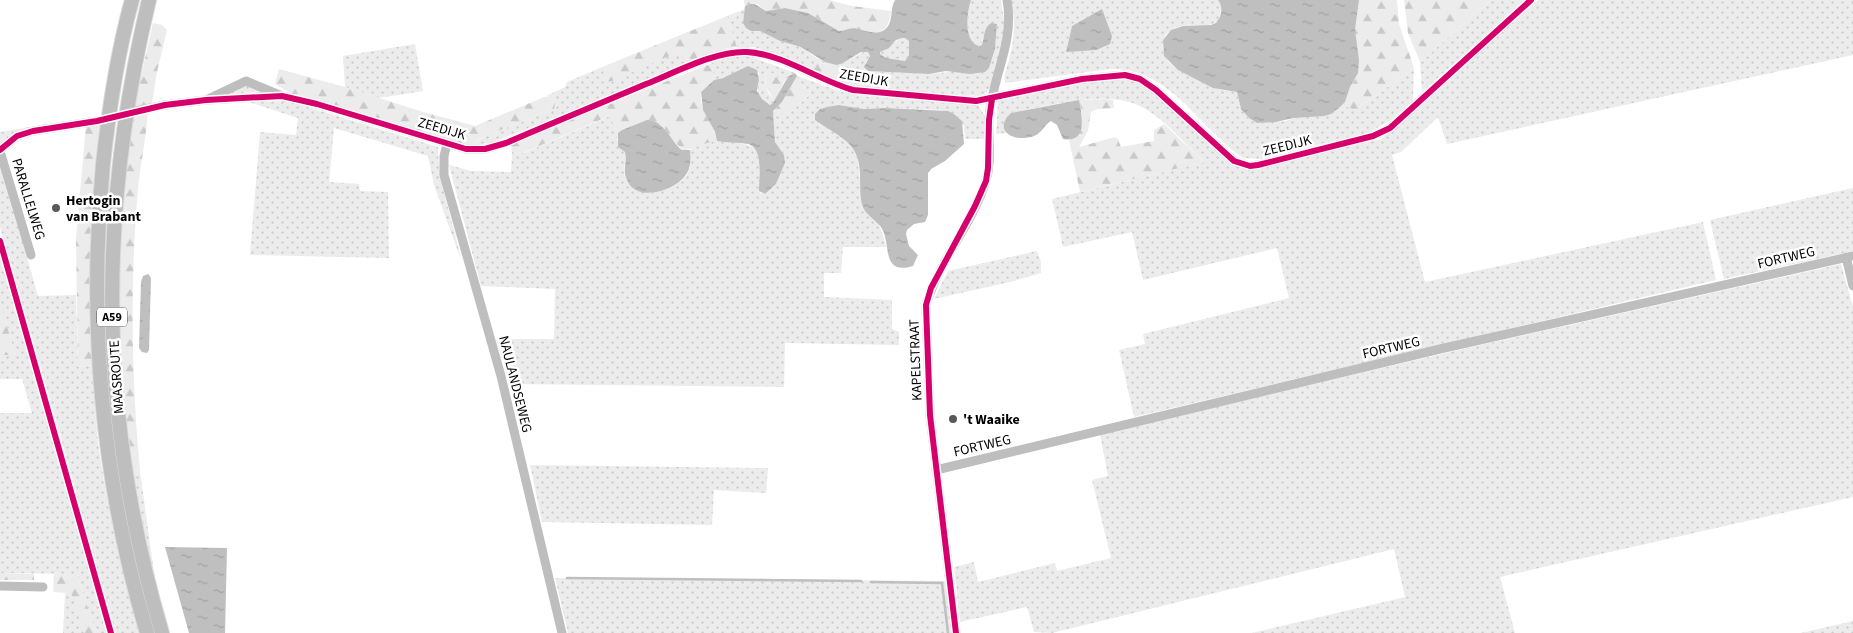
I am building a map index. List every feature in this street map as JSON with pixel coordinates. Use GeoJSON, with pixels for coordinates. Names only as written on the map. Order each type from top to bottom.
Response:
{"type":"FeatureCollection","features":[{"type":"Feature","properties":{"kind":"highway","name":"MAASROUTE"},"geometry":{"type":"LineString","coordinates":[[132,0],[118,64],[106,139],[99,206],[97,313],[101,398],[113,487],[127,556],[147,633]]}},
{"type":"Feature","properties":{"kind":"highway","name":"MAASROUTE"},"geometry":{"type":"LineString","coordinates":[[149,0],[134,64],[122,140],[112,245],[112,313],[116,394],[127,485],[143,562],[162,633]]}},
{"type":"Feature","properties":{"kind":"street","name":"KAPELSTRAAT"},"geometry":{"type":"LineString","coordinates":[[956,633],[929,402],[926,305],[931,288],[975,206],[986,181],[992,99],[1006,46],[1009,26],[1007,0]]}},
{"type":"Feature","properties":{"kind":"street","name":"ZEEDIJK"},"geometry":{"type":"LineString","coordinates":[[206,100],[246,81],[282,96],[317,104],[446,144],[475,149],[498,146],[690,66],[734,52],[770,56],[835,85],[853,90],[976,101],[1082,79],[1125,75],[1140,79],[1156,90],[1234,161],[1250,166],[1373,136],[1390,128],[1531,0]]}},
{"type":"Feature","properties":{"kind":"street","name":"ZEEDIJK"},"geometry":{"type":"LineString","coordinates":[[136,111],[206,100],[282,96]]}},
{"type":"Feature","properties":{"kind":"street"},"geometry":{"type":"LineString","coordinates":[[0,151],[17,136],[33,131],[97,121]]}},
{"type":"Feature","properties":{"kind":"street","name":"NAULANDSEWEG"},"geometry":{"type":"LineString","coordinates":[[446,144],[444,175],[448,193],[501,376],[562,633]]}},
{"type":"Feature","properties":{"kind":"street","name":"PARALLELWEG"},"geometry":{"type":"LineString","coordinates":[[0,151],[32,255]]}},
{"type":"Feature","properties":{"kind":"street","name":"FORTWEG"},"geometry":{"type":"LineString","coordinates":[[936,470],[1440,349],[1850,257]]}},
{"type":"Feature","properties":{"kind":"street"},"geometry":{"type":"LineString","coordinates":[[1850,257],[1853,286]]}},
{"type":"Feature","properties":{"kind":"street"},"geometry":{"type":"LineString","coordinates":[[0,586],[44,587]]}},
{"type":"Feature","properties":{"kind":"green space"},"geometry":{"type":"Polygon","coordinates":[[[744,0],[829,0],[852,6],[891,11],[885,29],[881,31],[872,33],[854,28],[839,31],[808,13],[785,8],[766,11],[758,4],[745,6],[745,9],[744,0]]]}},
{"type":"Feature","properties":{"kind":"green space"},"geometry":{"type":"Polygon","coordinates":[[[971,0],[1001,0],[1005,28],[991,86],[986,93],[978,96],[864,88],[851,69],[833,67],[821,62],[810,69],[761,49],[737,47],[727,16],[745,9],[743,22],[751,31],[760,31],[780,41],[801,47],[818,59],[843,63],[865,51],[870,56],[865,64],[868,71],[929,74],[989,68],[995,49],[997,25],[983,38],[982,45],[979,46],[974,43],[968,32],[968,12],[971,0]]]}},
{"type":"Feature","properties":{"kind":"green space"},"geometry":{"type":"Polygon","coordinates":[[[1011,0],[1218,0],[1222,6],[1218,21],[1207,25],[1181,26],[1170,31],[1166,34],[1163,41],[1164,55],[1177,69],[1211,87],[1237,92],[1241,109],[1249,118],[1257,123],[1286,121],[1293,118],[1331,114],[1342,105],[1355,110],[1414,68],[1413,101],[1391,120],[1370,132],[1260,159],[1243,158],[1166,88],[1149,77],[1131,71],[1110,69],[1005,83],[1005,74],[1013,38],[1013,8],[1011,0]],[[1102,10],[1072,26],[1066,51],[1105,21],[1102,10]]]}},
{"type":"Feature","properties":{"kind":"green space"},"geometry":{"type":"Polygon","coordinates":[[[1359,0],[1397,0],[1399,24],[1414,68],[1355,110],[1342,105],[1355,79],[1355,30],[1359,0]]]}},
{"type":"Feature","properties":{"kind":"green space"},"geometry":{"type":"Polygon","coordinates":[[[1404,0],[1491,0],[1420,62],[1408,33],[1404,0]]]}},
{"type":"Feature","properties":{"kind":"green space"},"geometry":{"type":"Polygon","coordinates":[[[1491,0],[1524,0],[1422,92],[1420,62],[1491,0]]]}},
{"type":"Feature","properties":{"kind":"green space"},"geometry":{"type":"Polygon","coordinates":[[[1538,0],[1853,0],[1853,55],[1447,144],[1438,117],[1401,152],[1392,155],[1425,282],[1703,222],[1716,280],[1134,417],[1119,350],[1145,344],[1143,334],[1289,298],[1277,248],[1143,280],[1132,232],[1063,247],[1052,199],[1204,162],[1174,131],[1157,117],[1140,106],[1126,101],[1111,99],[1077,100],[1011,113],[1004,124],[1006,133],[996,134],[998,101],[1108,78],[1124,78],[1140,81],[1234,163],[1309,156],[1381,139],[1538,0]]]}},
{"type":"Feature","properties":{"kind":"green space"},"geometry":{"type":"Polygon","coordinates":[[[727,16],[737,47],[725,49],[690,63],[684,54],[678,52],[612,81],[605,82],[603,74],[607,65],[727,16]]]}},
{"type":"Feature","properties":{"kind":"green space"},"geometry":{"type":"Polygon","coordinates":[[[153,23],[162,25],[167,30],[152,103],[134,108],[153,23]]]}},
{"type":"Feature","properties":{"kind":"green space"},"geometry":{"type":"Polygon","coordinates":[[[902,38],[909,41],[909,55],[905,61],[886,58],[880,54],[880,52],[902,38]]]}},
{"type":"Feature","properties":{"kind":"green space"},"geometry":{"type":"Polygon","coordinates":[[[415,44],[423,91],[379,98],[345,87],[343,56],[415,44]]]}},
{"type":"Feature","properties":{"kind":"green space"},"geometry":{"type":"Polygon","coordinates":[[[678,52],[684,54],[690,63],[491,143],[473,145],[488,135],[554,109],[548,96],[544,97],[565,87],[567,82],[607,65],[603,74],[678,52]]]}},
{"type":"Feature","properties":{"kind":"green space"},"geometry":{"type":"Polygon","coordinates":[[[747,55],[795,73],[784,82],[772,73],[765,74],[768,92],[776,99],[771,105],[761,98],[759,94],[759,72],[714,80],[712,69],[707,65],[724,58],[747,55]]]}},
{"type":"Feature","properties":{"kind":"green space"},"geometry":{"type":"Polygon","coordinates":[[[817,62],[844,69],[857,70],[864,76],[864,88],[841,82],[810,69],[817,62]]]}},
{"type":"Feature","properties":{"kind":"green space"},"geometry":{"type":"Polygon","coordinates":[[[707,65],[712,68],[714,80],[701,92],[701,99],[717,141],[683,150],[651,120],[618,133],[609,116],[523,153],[512,152],[511,144],[707,65]]]}},
{"type":"Feature","properties":{"kind":"green space"},"geometry":{"type":"Polygon","coordinates":[[[279,69],[475,126],[544,97],[552,97],[556,100],[554,109],[479,139],[473,145],[464,146],[292,94],[275,84],[279,69]]]}},
{"type":"Feature","properties":{"kind":"green space"},"geometry":{"type":"Polygon","coordinates":[[[772,73],[784,82],[776,99],[773,98],[766,87],[765,74],[772,73]]]}},
{"type":"Feature","properties":{"kind":"green space"},"geometry":{"type":"Polygon","coordinates":[[[797,76],[842,92],[862,96],[978,105],[985,116],[986,139],[965,139],[964,126],[942,110],[864,109],[839,105],[820,109],[819,124],[844,139],[857,155],[862,188],[881,229],[886,247],[843,247],[841,273],[824,273],[824,297],[892,300],[892,329],[899,332],[899,345],[785,343],[784,387],[510,384],[496,339],[554,339],[555,289],[481,286],[449,165],[471,171],[511,172],[512,152],[524,153],[610,116],[618,133],[617,140],[621,149],[625,152],[624,168],[626,178],[631,186],[638,190],[654,192],[672,187],[686,176],[689,171],[690,150],[703,143],[716,141],[742,144],[756,150],[760,165],[760,193],[765,194],[776,184],[785,163],[784,155],[775,142],[773,111],[788,114],[811,92],[800,84],[797,76]]]}},
{"type":"Feature","properties":{"kind":"green space"},"geometry":{"type":"Polygon","coordinates":[[[797,76],[800,84],[811,92],[788,115],[773,111],[782,102],[797,76]]]}},
{"type":"Feature","properties":{"kind":"green space"},"geometry":{"type":"Polygon","coordinates":[[[244,85],[269,91],[225,94],[244,85]]]}},
{"type":"Feature","properties":{"kind":"green space"},"geometry":{"type":"Polygon","coordinates":[[[1079,100],[1113,100],[1114,108],[1097,109],[1091,112],[1088,131],[1079,147],[1115,137],[1118,139],[1121,147],[1154,141],[1154,130],[1164,124],[1204,162],[1080,192],[1069,140],[1074,139],[1082,115],[1079,100]]]}},
{"type":"Feature","properties":{"kind":"green space"},"geometry":{"type":"Polygon","coordinates":[[[289,101],[438,147],[443,189],[461,260],[434,185],[428,156],[334,128],[329,182],[359,184],[360,191],[388,192],[389,258],[250,255],[260,132],[296,135],[298,118],[249,102],[289,101]]]}},
{"type":"Feature","properties":{"kind":"green space"},"geometry":{"type":"Polygon","coordinates":[[[148,112],[135,224],[133,294],[133,365],[140,471],[133,469],[127,420],[122,371],[119,272],[124,194],[133,117],[148,112]]]}},
{"type":"Feature","properties":{"kind":"green space"},"geometry":{"type":"Polygon","coordinates":[[[102,125],[91,225],[90,291],[93,365],[78,367],[76,239],[85,136],[86,127],[102,125]]]}},
{"type":"Feature","properties":{"kind":"green space"},"geometry":{"type":"Polygon","coordinates":[[[30,127],[28,129],[0,146],[0,132],[30,127]]]}},
{"type":"Feature","properties":{"kind":"green space"},"geometry":{"type":"Polygon","coordinates":[[[0,162],[38,296],[76,295],[78,367],[93,365],[97,428],[103,473],[116,542],[139,633],[113,633],[69,466],[0,227],[0,162]]]}},
{"type":"Feature","properties":{"kind":"green space"},"geometry":{"type":"Polygon","coordinates":[[[1853,188],[1853,251],[1724,279],[1710,220],[1853,188]]]}},
{"type":"Feature","properties":{"kind":"green space"},"geometry":{"type":"Polygon","coordinates":[[[0,249],[109,633],[96,633],[77,574],[0,573],[0,413],[32,413],[22,379],[0,379],[0,355],[15,355],[0,302],[0,249]]]}},
{"type":"Feature","properties":{"kind":"green space"},"geometry":{"type":"Polygon","coordinates":[[[1037,251],[1041,262],[1041,273],[934,299],[948,271],[1037,251]]]}},
{"type":"Feature","properties":{"kind":"green space"},"geometry":{"type":"Polygon","coordinates":[[[1841,264],[1853,307],[1853,497],[1500,577],[1515,633],[1252,633],[1405,597],[1394,549],[1052,633],[1034,632],[1027,607],[960,622],[954,567],[974,562],[978,582],[1055,563],[1057,571],[1111,558],[1092,480],[1108,476],[1100,434],[1476,346],[1841,264]]]}},
{"type":"Feature","properties":{"kind":"green space"},"geometry":{"type":"Polygon","coordinates":[[[1,304],[15,355],[0,355],[1,304]]]}},
{"type":"Feature","properties":{"kind":"green space"},"geometry":{"type":"Polygon","coordinates":[[[530,465],[768,468],[766,493],[714,490],[712,525],[542,522],[530,465]]]}},
{"type":"Feature","properties":{"kind":"green space"},"geometry":{"type":"Polygon","coordinates":[[[133,469],[140,471],[155,580],[148,556],[133,469]]]}},
{"type":"Feature","properties":{"kind":"green space"},"geometry":{"type":"Polygon","coordinates":[[[0,573],[34,574],[34,580],[0,580],[0,573]]]}},
{"type":"Feature","properties":{"kind":"green space"},"geometry":{"type":"Polygon","coordinates":[[[54,574],[77,574],[96,633],[84,633],[72,595],[69,593],[53,592],[54,574]]]}},
{"type":"Feature","properties":{"kind":"green space"},"geometry":{"type":"Polygon","coordinates":[[[555,578],[945,581],[952,633],[568,633],[555,578]]]}},
{"type":"Feature","properties":{"kind":"green space"},"geometry":{"type":"Polygon","coordinates":[[[65,593],[74,596],[84,633],[63,633],[65,593]]]}},
{"type":"Feature","properties":{"kind":"green space"},"geometry":{"type":"Polygon","coordinates":[[[1853,621],[1853,633],[1801,633],[1853,621]]]}},
{"type":"Feature","properties":{"kind":"water"},"geometry":{"type":"Polygon","coordinates":[[[895,0],[971,0],[968,12],[968,32],[974,43],[979,46],[982,45],[987,28],[991,23],[997,24],[995,49],[989,68],[985,72],[970,74],[946,71],[929,74],[868,71],[864,67],[870,56],[868,52],[861,52],[837,65],[825,62],[801,47],[780,41],[760,31],[751,31],[743,23],[745,6],[754,5],[766,11],[785,8],[808,13],[839,31],[854,28],[881,32],[888,26],[895,0]],[[905,38],[896,40],[889,48],[880,52],[880,54],[886,58],[905,61],[909,55],[909,41],[905,38]]]}},
{"type":"Feature","properties":{"kind":"water"},"geometry":{"type":"Polygon","coordinates":[[[1218,0],[1359,0],[1355,30],[1359,60],[1358,73],[1350,87],[1345,102],[1331,114],[1324,116],[1257,123],[1249,118],[1241,109],[1237,92],[1213,88],[1178,70],[1164,56],[1163,40],[1171,30],[1183,26],[1211,25],[1216,23],[1221,12],[1218,0]]]}},
{"type":"Feature","properties":{"kind":"water"},"geometry":{"type":"Polygon","coordinates":[[[1102,9],[1112,36],[1110,44],[1096,50],[1066,52],[1072,26],[1102,9]]]}},
{"type":"Feature","properties":{"kind":"water"},"geometry":{"type":"Polygon","coordinates":[[[748,66],[757,70],[759,79],[757,91],[762,99],[770,105],[789,76],[795,73],[797,76],[782,102],[773,111],[775,142],[784,155],[785,163],[776,184],[765,194],[759,191],[760,164],[756,151],[748,144],[717,141],[715,132],[703,110],[701,92],[714,80],[723,78],[748,66]]]}},
{"type":"Feature","properties":{"kind":"water"},"geometry":{"type":"Polygon","coordinates":[[[1079,100],[1082,127],[1076,137],[1063,139],[1057,125],[1051,121],[1037,135],[1026,138],[1013,137],[1005,130],[1006,119],[1011,113],[1079,100]]]}},
{"type":"Feature","properties":{"kind":"water"},"geometry":{"type":"Polygon","coordinates":[[[839,105],[864,109],[886,108],[948,111],[962,121],[964,144],[928,173],[928,215],[925,222],[914,224],[907,230],[909,246],[918,255],[913,266],[903,268],[891,262],[881,227],[863,208],[858,160],[853,148],[815,120],[815,114],[820,109],[839,105]]]}},
{"type":"Feature","properties":{"kind":"water"},"geometry":{"type":"Polygon","coordinates":[[[647,120],[658,123],[682,150],[690,150],[690,163],[685,176],[665,190],[648,193],[640,192],[628,182],[625,174],[625,152],[618,147],[618,133],[647,120]]]}},
{"type":"Feature","properties":{"kind":"water"},"geometry":{"type":"Polygon","coordinates":[[[148,274],[151,278],[149,350],[147,353],[142,352],[139,348],[141,282],[143,276],[148,274]]]}},
{"type":"Feature","properties":{"kind":"water"},"geometry":{"type":"Polygon","coordinates":[[[165,547],[227,548],[225,633],[189,633],[165,547]]]}},
{"type":"Feature","properties":{"kind":"waterway"},"geometry":{"type":"LineString","coordinates":[[567,578],[861,581]]}},
{"type":"Feature","properties":{"kind":"waterway"},"geometry":{"type":"LineString","coordinates":[[871,582],[942,583],[948,633]]}},
{"type":"Feature","properties":{"kind":"cycle path"},"geometry":{"type":"LineString","coordinates":[[0,150],[17,136],[33,131],[97,121],[165,105],[206,100],[282,96],[317,104],[466,149],[485,149],[506,143],[709,58],[735,52],[747,52],[774,57],[853,90],[976,101],[1082,79],[1125,75],[1140,79],[1156,90],[1234,161],[1250,166],[1373,136],[1390,128],[1531,0]]}},
{"type":"Feature","properties":{"kind":"cycle path"},"geometry":{"type":"LineString","coordinates":[[956,633],[930,415],[926,305],[931,288],[975,206],[986,181],[992,99]]}},
{"type":"Feature","properties":{"kind":"cycle path"},"geometry":{"type":"LineString","coordinates":[[0,241],[111,633]]}},
{"type":"Feature","properties":{"kind":"place","name":"Hertogin van Brabant"},"geometry":{"type":"Point","coordinates":[56,208]}},
{"type":"Feature","properties":{"kind":"place","name":"'t Waaike"},"geometry":{"type":"Point","coordinates":[953,419]}}]}
